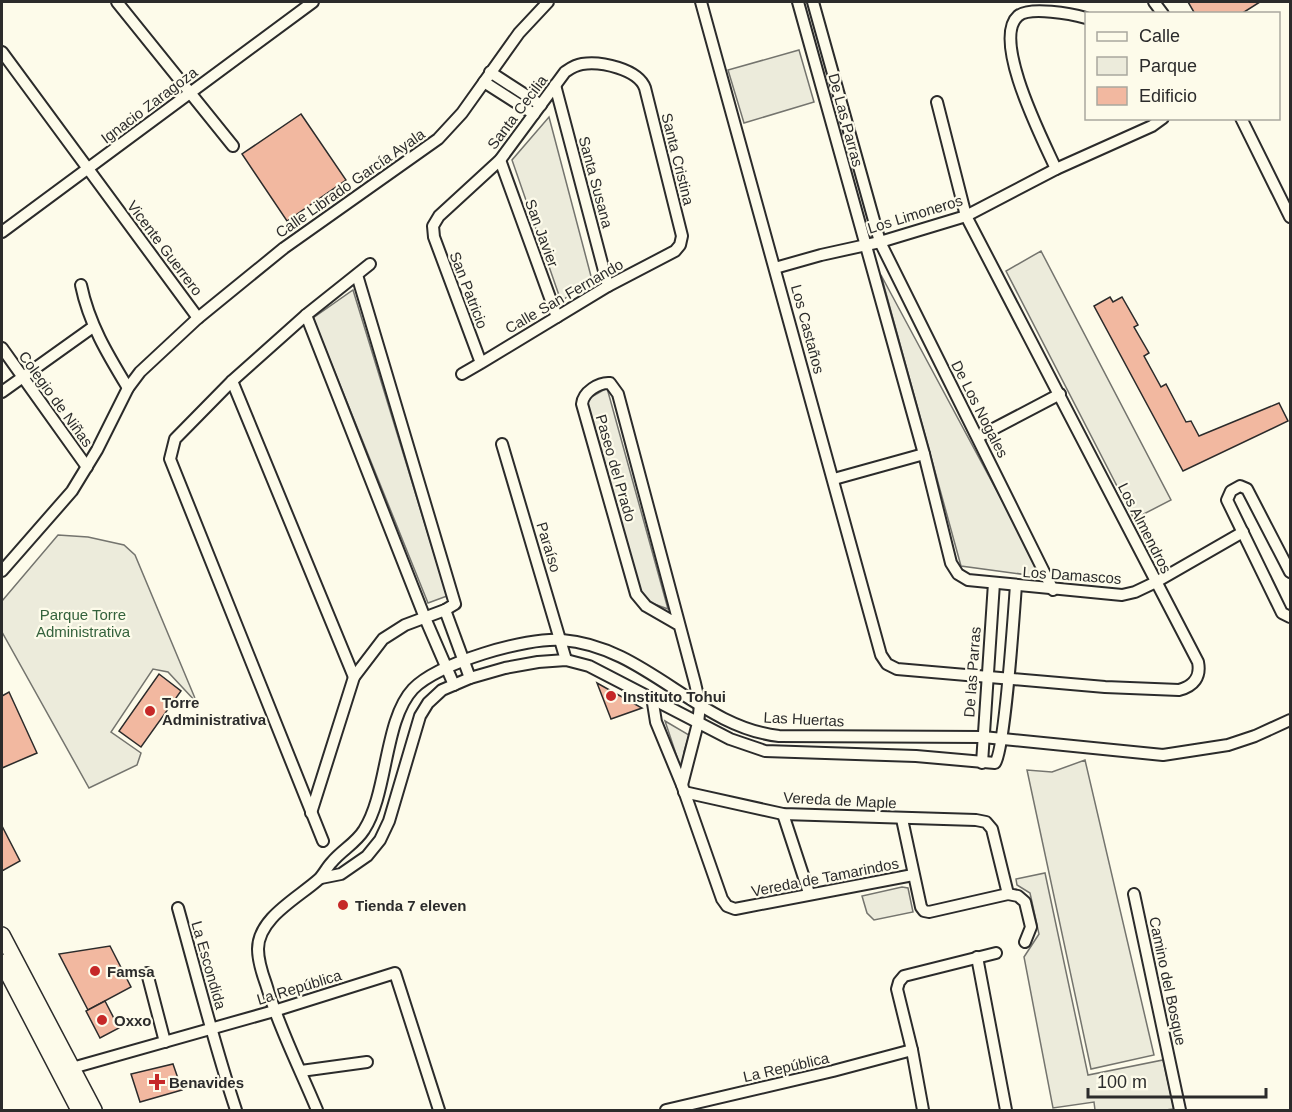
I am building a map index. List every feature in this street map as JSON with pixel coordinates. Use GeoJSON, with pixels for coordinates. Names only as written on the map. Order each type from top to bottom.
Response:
{"type":"FeatureCollection","features":[{"type":"Feature","properties":{"kind":"main road"},"geometry":{"type":"LineString","coordinates":[[2,935],[66,1070],[79,1110]]}},
{"type":"Feature","properties":{"kind":"main road"},"geometry":{"type":"LineString","coordinates":[[2,962],[66,1070],[94,1110]]}},
{"type":"Feature","properties":{"kind":"street"},"geometry":{"type":"LineString","coordinates":[[117,2],[192,92],[233,146]]}},
{"type":"Feature","properties":{"kind":"street","name":"Ignacio Zaragoza"},"geometry":{"type":"LineString","coordinates":[[2,232],[313,2]]}},
{"type":"Feature","properties":{"kind":"street","name":"Calle Librado García Ayala"},"geometry":{"type":"LineString","coordinates":[[198,318],[284,248],[438,139],[462,113],[519,33],[548,2]]}},
{"type":"Feature","properties":{"kind":"street","name":"Los Castaños"},"geometry":{"type":"LineString","coordinates":[[701,2],[881,655],[887,664]]}},
{"type":"Feature","properties":{"kind":"street","name":"De Las Parras"},"geometry":{"type":"LineString","coordinates":[[798,2],[865,246]]}},
{"type":"Feature","properties":{"kind":"street","name":"De Las Parras"},"geometry":{"type":"LineString","coordinates":[[813,2],[879,242]]}},
{"type":"Feature","properties":{"kind":"street"},"geometry":{"type":"LineString","coordinates":[[1056,169],[1032,118],[1020,85],[1011,49],[1011,26],[1017,17],[1026,12],[1037,11],[1085,18]]}},
{"type":"Feature","properties":{"kind":"street","name":"Vicente Guerrero"},"geometry":{"type":"LineString","coordinates":[[2,52],[198,318],[155,356],[128,388],[87,467],[72,490],[2,571]]}},
{"type":"Feature","properties":{"kind":"street","name":"Santa Cecilia"},"geometry":{"type":"LineString","coordinates":[[433,226],[439,216],[500,160],[565,72],[573,66],[604,65],[623,71],[642,81]]}},
{"type":"Feature","properties":{"kind":"street"},"geometry":{"type":"LineString","coordinates":[[487,77],[541,105]]}},
{"type":"Feature","properties":{"kind":"street"},"geometry":{"type":"LineString","coordinates":[[487,77],[534,114]]}},
{"type":"Feature","properties":{"kind":"street","name":"Santa Cristina"},"geometry":{"type":"LineString","coordinates":[[642,81],[682,236],[680,244]]}},
{"type":"Feature","properties":{"kind":"street","name":"Santa Susana"},"geometry":{"type":"LineString","coordinates":[[555,85],[608,286]]}},
{"type":"Feature","properties":{"kind":"street","name":"Los Almendros"},"geometry":{"type":"LineString","coordinates":[[887,664],[897,669],[1105,687],[1179,690],[1195,682],[1199,672],[1198,662],[966,216],[937,102]]}},
{"type":"Feature","properties":{"kind":"street","name":"Los Limoneros"},"geometry":{"type":"LineString","coordinates":[[776,268],[821,255],[865,246],[966,216],[1056,169],[1152,126],[1160,120]]}},
{"type":"Feature","properties":{"kind":"street"},"geometry":{"type":"LineString","coordinates":[[1242,120],[1290,217]]}},
{"type":"Feature","properties":{"kind":"street","name":"San Javier"},"geometry":{"type":"LineString","coordinates":[[500,160],[557,317]]}},
{"type":"Feature","properties":{"kind":"street","name":"San Patricio"},"geometry":{"type":"LineString","coordinates":[[433,226],[434,237],[481,363]]}},
{"type":"Feature","properties":{"kind":"street","name":"De Los Nogales"},"geometry":{"type":"LineString","coordinates":[[879,242],[1053,590]]}},
{"type":"Feature","properties":{"kind":"street","name":"Calle San Fernando"},"geometry":{"type":"LineString","coordinates":[[462,374],[608,286],[675,251],[680,244]]}},
{"type":"Feature","properties":{"kind":"street"},"geometry":{"type":"LineString","coordinates":[[834,479],[924,454],[865,246]]}},
{"type":"Feature","properties":{"kind":"street"},"geometry":{"type":"LineString","coordinates":[[323,841],[170,459],[175,440],[232,381],[306,315],[370,264]]}},
{"type":"Feature","properties":{"kind":"street"},"geometry":{"type":"LineString","coordinates":[[310,813],[354,677],[383,639],[405,625],[453,607],[455,601],[357,275]]}},
{"type":"Feature","properties":{"kind":"street"},"geometry":{"type":"LineString","coordinates":[[81,285],[93,327],[128,388]]}},
{"type":"Feature","properties":{"kind":"street"},"geometry":{"type":"LineString","coordinates":[[306,315],[425,618],[454,685]]}},
{"type":"Feature","properties":{"kind":"street"},"geometry":{"type":"LineString","coordinates":[[2,392],[93,327]]}},
{"type":"Feature","properties":{"kind":"street","name":"Colegio de Niñas"},"geometry":{"type":"LineString","coordinates":[[2,348],[87,467]]}},
{"type":"Feature","properties":{"kind":"street"},"geometry":{"type":"LineString","coordinates":[[232,381],[354,677]]}},
{"type":"Feature","properties":{"kind":"street","name":"Paseo del Prado"},"geometry":{"type":"LineString","coordinates":[[679,625],[646,606],[636,594],[582,404],[586,394],[601,384],[610,383],[618,394],[679,625],[700,705],[683,789]]}},
{"type":"Feature","properties":{"kind":"street"},"geometry":{"type":"LineString","coordinates":[[978,437],[1060,394]]}},
{"type":"Feature","properties":{"kind":"street","name":"Paraíso"},"geometry":{"type":"LineString","coordinates":[[502,444],[566,660]]}},
{"type":"Feature","properties":{"kind":"street","name":"Los Damascos"},"geometry":{"type":"LineString","coordinates":[[924,454],[951,563],[958,574],[968,580],[1122,595],[1135,592],[1156,582],[1243,532]]}},
{"type":"Feature","properties":{"kind":"street"},"geometry":{"type":"LineString","coordinates":[[1290,572],[1247,489],[1240,486],[1231,491],[1227,500],[1282,613],[1290,617]]}},
{"type":"Feature","properties":{"kind":"street","name":"De las Parras"},"geometry":{"type":"LineString","coordinates":[[982,763],[994,583]]}},
{"type":"Feature","properties":{"kind":"street"},"geometry":{"type":"LineString","coordinates":[[1001,738],[1016,585]]}},
{"type":"Feature","properties":{"kind":"street"},"geometry":{"type":"LineString","coordinates":[[445,610],[470,678]]}},
{"type":"Feature","properties":{"kind":"street","name":"Las Huertas"},"geometry":{"type":"LineString","coordinates":[[317,1110],[274,1011],[259,962],[258,948],[262,932],[273,917],[321,878],[333,861],[364,831],[371,816],[402,707],[413,690],[429,677],[464,661],[536,641],[561,640],[594,644],[618,655],[734,724],[771,735],[982,737],[1163,755],[1228,745],[1290,720]]}},
{"type":"Feature","properties":{"kind":"street","name":"Las Huertas"},"geometry":{"type":"LineString","coordinates":[[321,878],[341,874],[367,856],[380,840],[420,716],[428,703],[442,690],[470,678],[516,666],[566,660],[589,666],[730,739],[765,751],[916,756],[992,764],[998,760],[1001,738]]}},
{"type":"Feature","properties":{"kind":"street"},"geometry":{"type":"LineString","coordinates":[[652,697],[657,722],[683,789]]}},
{"type":"Feature","properties":{"kind":"street","name":"Vereda de Maple"},"geometry":{"type":"LineString","coordinates":[[683,789],[783,814],[986,822],[993,829],[1008,894]]}},
{"type":"Feature","properties":{"kind":"street","name":"Vereda de Tamarindos"},"geometry":{"type":"LineString","coordinates":[[683,789],[722,899],[727,906],[735,909],[913,875],[924,911],[929,912],[1008,894]]}},
{"type":"Feature","properties":{"kind":"street"},"geometry":{"type":"LineString","coordinates":[[783,814],[809,894]]}},
{"type":"Feature","properties":{"kind":"street"},"geometry":{"type":"LineString","coordinates":[[902,819],[913,875]]}},
{"type":"Feature","properties":{"kind":"street"},"geometry":{"type":"LineString","coordinates":[[1008,894],[1018,896],[1025,902],[1031,927],[1025,942]]}},
{"type":"Feature","properties":{"kind":"street","name":"Camino del Bosque"},"geometry":{"type":"LineString","coordinates":[[1134,894],[1180,1110]]}},
{"type":"Feature","properties":{"kind":"street","name":"La Escondida"},"geometry":{"type":"LineString","coordinates":[[178,908],[214,1045],[236,1110]]}},
{"type":"Feature","properties":{"kind":"street"},"geometry":{"type":"LineString","coordinates":[[923,1110],[912,1050],[897,989],[899,982],[903,976],[996,953]]}},
{"type":"Feature","properties":{"kind":"street"},"geometry":{"type":"LineString","coordinates":[[977,957],[1006,1110]]}},
{"type":"Feature","properties":{"kind":"street"},"geometry":{"type":"LineString","coordinates":[[147,973],[165,1042]]}},
{"type":"Feature","properties":{"kind":"street","name":"La República"},"geometry":{"type":"LineString","coordinates":[[66,1070],[274,1011],[395,973],[439,1110]]}},
{"type":"Feature","properties":{"kind":"street","name":"La República"},"geometry":{"type":"LineString","coordinates":[[666,1110],[912,1050]]}},
{"type":"Feature","properties":{"kind":"street"},"geometry":{"type":"LineString","coordinates":[[301,1071],[367,1062]]}},
{"type":"Feature","properties":{"kind":"green space"},"geometry":{"type":"Polygon","coordinates":[[[799,50],[814,102],[744,123],[728,70],[799,50]]]}},
{"type":"Feature","properties":{"kind":"green space"},"geometry":{"type":"Polygon","coordinates":[[[549,117],[592,280],[561,301],[512,160],[549,117]]]}},
{"type":"Feature","properties":{"kind":"green space"},"geometry":{"type":"Polygon","coordinates":[[[1041,251],[1171,500],[1134,519],[1006,271],[1041,251]]]}},
{"type":"Feature","properties":{"kind":"green space"},"geometry":{"type":"Polygon","coordinates":[[[881,275],[1043,577],[961,566],[881,275]]]}},
{"type":"Feature","properties":{"kind":"green space"},"geometry":{"type":"Polygon","coordinates":[[[353,290],[447,596],[428,603],[313,318],[353,290]]]}},
{"type":"Feature","properties":{"kind":"green space"},"geometry":{"type":"Polygon","coordinates":[[[607,388],[668,609],[643,600],[586,400],[607,388]]]}},
{"type":"Feature","properties":{"kind":"green space","name":"Parque Torre Administrativa"},"geometry":{"type":"Polygon","coordinates":[[[58,535],[88,537],[124,545],[135,555],[197,703],[168,672],[153,669],[111,732],[141,753],[137,765],[89,788],[2,632],[2,601],[58,535]]]}},
{"type":"Feature","properties":{"kind":"green space"},"geometry":{"type":"Polygon","coordinates":[[[665,721],[689,735],[682,772],[665,721]]]}},
{"type":"Feature","properties":{"kind":"green space"},"geometry":{"type":"Polygon","coordinates":[[[1085,760],[1154,1055],[1091,1069],[1027,770],[1052,772],[1085,760]]]}},
{"type":"Feature","properties":{"kind":"green space"},"geometry":{"type":"Polygon","coordinates":[[[1045,873],[1088,1075],[1163,1060],[1174,1109],[1095,1110],[1094,1102],[1053,1108],[1024,957],[1039,934],[1030,893],[1017,885],[1016,879],[1045,873]]]}},
{"type":"Feature","properties":{"kind":"green space"},"geometry":{"type":"Polygon","coordinates":[[[902,887],[908,888],[913,912],[874,920],[867,913],[862,896],[902,887]]]}},
{"type":"Feature","properties":{"kind":"building"},"geometry":{"type":"Polygon","coordinates":[[[1188,2],[1260,2],[1244,12],[1194,12],[1188,2]]]}},
{"type":"Feature","properties":{"kind":"building"},"geometry":{"type":"Polygon","coordinates":[[[301,114],[346,180],[287,221],[242,154],[301,114]]]}},
{"type":"Feature","properties":{"kind":"building"},"geometry":{"type":"Polygon","coordinates":[[[1110,297],[1113,302],[1122,297],[1138,325],[1134,327],[1149,353],[1144,356],[1161,387],[1166,384],[1186,422],[1191,421],[1199,436],[1279,403],[1288,421],[1183,471],[1094,306],[1110,297]]]}},
{"type":"Feature","properties":{"kind":"building","name":"Torre Administrativa"},"geometry":{"type":"Polygon","coordinates":[[[159,674],[181,691],[141,747],[119,731],[159,674]]]}},
{"type":"Feature","properties":{"kind":"building","name":"Instituto Tohui"},"geometry":{"type":"Polygon","coordinates":[[[597,683],[642,708],[611,719],[597,683]]]}},
{"type":"Feature","properties":{"kind":"building"},"geometry":{"type":"Polygon","coordinates":[[[9,692],[37,753],[2,768],[2,696],[9,692]]]}},
{"type":"Feature","properties":{"kind":"building"},"geometry":{"type":"Polygon","coordinates":[[[2,826],[20,861],[2,871],[2,826]]]}},
{"type":"Feature","properties":{"kind":"building","name":"Famsa"},"geometry":{"type":"Polygon","coordinates":[[[110,946],[131,987],[88,1010],[59,954],[110,946]]]}},
{"type":"Feature","properties":{"kind":"building","name":"Oxxo"},"geometry":{"type":"Polygon","coordinates":[[[105,1001],[119,1028],[100,1038],[86,1011],[105,1001]]]}},
{"type":"Feature","properties":{"kind":"building","name":"Benavides"},"geometry":{"type":"Polygon","coordinates":[[[173,1064],[182,1090],[140,1102],[131,1074],[173,1064]]]}},
{"type":"Feature","properties":{"kind":"place","name":"Instituto Tohui"},"geometry":{"type":"Point","coordinates":[611,696]}},
{"type":"Feature","properties":{"kind":"place","name":"Torre Administrativa"},"geometry":{"type":"Point","coordinates":[150,711]}},
{"type":"Feature","properties":{"kind":"place","name":"Tienda 7 eleven"},"geometry":{"type":"Point","coordinates":[343,905]}},
{"type":"Feature","properties":{"kind":"place","name":"Famsa"},"geometry":{"type":"Point","coordinates":[95,971]}},
{"type":"Feature","properties":{"kind":"place","name":"Oxxo"},"geometry":{"type":"Point","coordinates":[102,1020]}},
{"type":"Feature","properties":{"kind":"place","name":"Benavides"},"geometry":{"type":"Point","coordinates":[157,1082]}}]}
